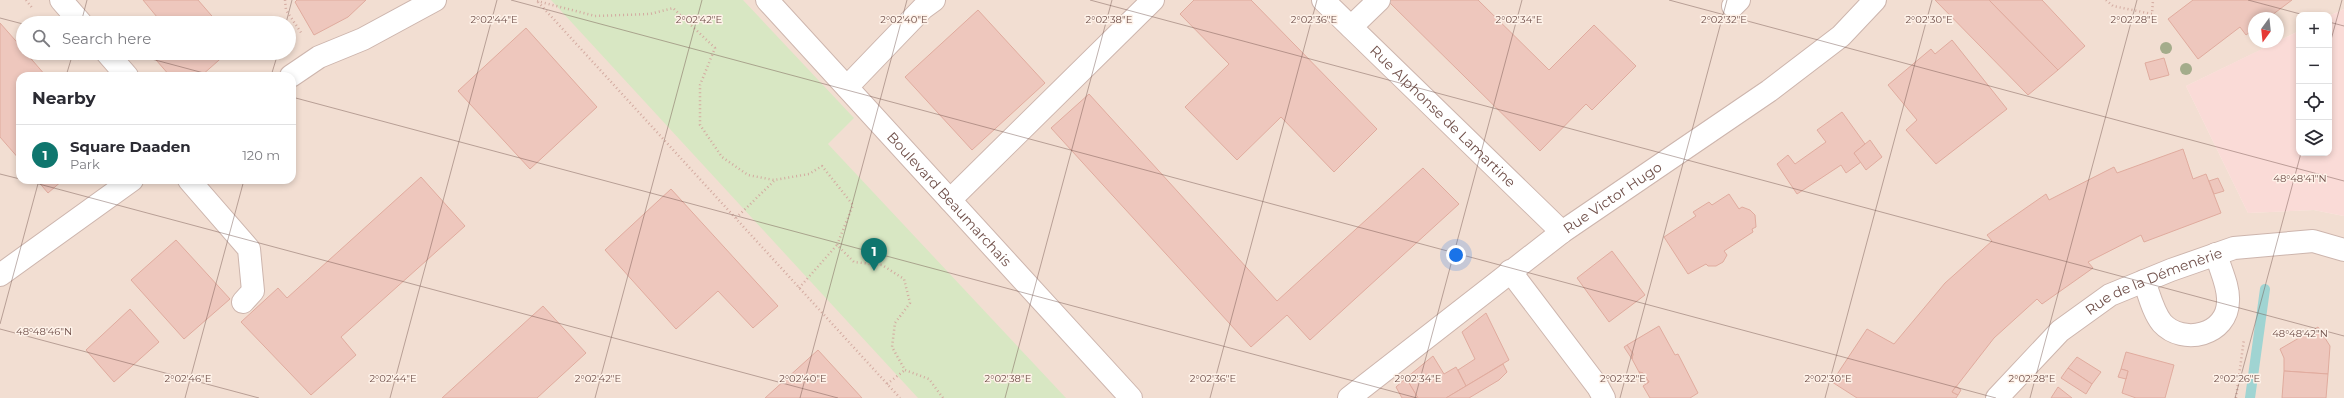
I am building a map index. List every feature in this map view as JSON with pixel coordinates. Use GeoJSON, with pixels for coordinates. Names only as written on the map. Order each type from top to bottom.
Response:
{"type":"FeatureCollection","features":[{"type":"Feature","properties":{"kind":"street"},"geometry":{"type":"LineString","coordinates":[[61,0],[75,16]]}},
{"type":"Feature","properties":{"kind":"street"},"geometry":{"type":"LineString","coordinates":[[296,73],[319,57],[363,39],[434,0]]}},
{"type":"Feature","properties":{"kind":"street","name":"Boulevard Beaumarchais"},"geometry":{"type":"LineString","coordinates":[[767,0],[1131,398]]}},
{"type":"Feature","properties":{"kind":"street"},"geometry":{"type":"LineString","coordinates":[[950,200],[1153,0]]}},
{"type":"Feature","properties":{"kind":"street","name":"Rue Alphonse de Lamartine"},"geometry":{"type":"LineString","coordinates":[[1323,0],[1562,232]]}},
{"type":"Feature","properties":{"kind":"street"},"geometry":{"type":"LineString","coordinates":[[1351,27],[1379,0]]}},
{"type":"Feature","properties":{"kind":"street","name":"Rue Victor Hugo"},"geometry":{"type":"LineString","coordinates":[[1349,398],[1510,271],[1562,232],[1775,86],[1842,36],[1875,0]]}},
{"type":"Feature","properties":{"kind":"street"},"geometry":{"type":"LineString","coordinates":[[847,87],[925,3]]}},
{"type":"Feature","properties":{"kind":"street"},"geometry":{"type":"LineString","coordinates":[[113,60],[123,72]]}},
{"type":"Feature","properties":{"kind":"street"},"geometry":{"type":"LineString","coordinates":[[0,275],[126,184]]}},
{"type":"Feature","properties":{"kind":"street"},"geometry":{"type":"LineString","coordinates":[[192,184],[249,249],[252,291],[243,302]]}},
{"type":"Feature","properties":{"kind":"street","name":"Rue de la Démenèrie"},"geometry":{"type":"LineString","coordinates":[[1997,398],[2060,331],[2110,295],[2234,248],[2313,241],[2344,250]]}},
{"type":"Feature","properties":{"kind":"street"},"geometry":{"type":"LineString","coordinates":[[2144,281],[2159,316],[2172,331],[2184,335],[2196,336],[2208,332],[2218,324],[2225,315],[2228,303],[2228,291],[2216,254]]}},
{"type":"Feature","properties":{"kind":"street"},"geometry":{"type":"LineString","coordinates":[[1510,271],[1598,387],[1604,398]]}},
{"type":"Feature","properties":{"kind":"path"},"geometry":{"type":"LineString","coordinates":[[285,0],[286,10],[290,16]]}},
{"type":"Feature","properties":{"kind":"path"},"geometry":{"type":"LineString","coordinates":[[2106,0],[2113,6],[2152,14],[2153,0]]}},
{"type":"Feature","properties":{"kind":"path"},"geometry":{"type":"LineString","coordinates":[[537,1],[595,16],[650,14],[673,8],[715,48],[700,85],[700,125],[722,157],[748,175],[774,180],[809,174],[822,166],[853,205],[837,245],[799,288]]}},
{"type":"Feature","properties":{"kind":"path"},"geometry":{"type":"LineString","coordinates":[[537,1],[900,398]]}},
{"type":"Feature","properties":{"kind":"path"},"geometry":{"type":"LineString","coordinates":[[296,24],[319,57]]}},
{"type":"Feature","properties":{"kind":"path"},"geometry":{"type":"LineString","coordinates":[[736,218],[774,180]]}},
{"type":"Feature","properties":{"kind":"path"},"geometry":{"type":"LineString","coordinates":[[837,245],[854,262],[882,265],[904,279],[910,303],[895,323],[892,347],[905,370],[929,379],[943,398]]}},
{"type":"Feature","properties":{"kind":"path"},"geometry":{"type":"LineString","coordinates":[[887,384],[905,370]]}},
{"type":"Feature","properties":{"kind":"shaded area"},"geometry":{"type":"Polygon","coordinates":[[[0,0],[2344,0],[2344,9],[2332,15],[2332,12],[2296,12],[2296,32],[2284,38],[2284,12],[2248,12],[2248,48],[2265,48],[2186,86],[2248,213],[2314,210],[2344,216],[2344,398],[0,398],[0,0]]]}},
{"type":"Feature","properties":{"kind":"shaded area"},"geometry":{"type":"Polygon","coordinates":[[[2344,9],[2344,216],[2314,210],[2248,213],[2186,86],[2264,48],[2284,48],[2284,38],[2296,32],[2296,156],[2332,156],[2332,15],[2344,9]]]}},
{"type":"Feature","properties":{"kind":"green space"},"geometry":{"type":"Polygon","coordinates":[[[551,0],[743,0],[854,118],[828,144],[1066,398],[918,398],[551,0]]]}},
{"type":"Feature","properties":{"kind":"building"},"geometry":{"type":"Polygon","coordinates":[[[143,0],[198,0],[212,16],[156,16],[143,0]]]}},
{"type":"Feature","properties":{"kind":"building"},"geometry":{"type":"Polygon","coordinates":[[[297,0],[366,0],[348,17],[314,35],[295,2],[297,0]]]}},
{"type":"Feature","properties":{"kind":"building"},"geometry":{"type":"Polygon","coordinates":[[[1194,0],[1251,0],[1377,129],[1334,172],[1281,117],[1237,160],[1185,107],[1229,64],[1180,14],[1194,0]]]}},
{"type":"Feature","properties":{"kind":"building"},"geometry":{"type":"Polygon","coordinates":[[[1391,0],[1478,0],[1549,70],[1594,25],[1636,66],[1592,110],[1586,104],[1540,151],[1389,2],[1391,0]]]}},
{"type":"Feature","properties":{"kind":"building"},"geometry":{"type":"Polygon","coordinates":[[[1935,0],[1989,0],[2058,70],[2028,95],[1935,0]]]}},
{"type":"Feature","properties":{"kind":"building"},"geometry":{"type":"Polygon","coordinates":[[[1989,0],[2042,0],[2085,46],[2058,70],[1989,0]]]}},
{"type":"Feature","properties":{"kind":"building"},"geometry":{"type":"Polygon","coordinates":[[[2193,0],[2292,0],[2276,12],[2248,12],[2248,34],[2246,35],[2240,27],[2198,59],[2168,19],[2193,0]]]}},
{"type":"Feature","properties":{"kind":"building"},"geometry":{"type":"Polygon","coordinates":[[[978,10],[1045,83],[972,150],[905,77],[978,10]]]}},
{"type":"Feature","properties":{"kind":"building"},"geometry":{"type":"Polygon","coordinates":[[[0,23],[16,41],[16,60],[32,60],[43,72],[16,72],[16,155],[0,137],[0,23]]]}},
{"type":"Feature","properties":{"kind":"building"},"geometry":{"type":"Polygon","coordinates":[[[526,28],[597,107],[530,169],[458,91],[526,28]]]}},
{"type":"Feature","properties":{"kind":"building"},"geometry":{"type":"Polygon","coordinates":[[[1952,40],[2007,109],[1936,164],[1906,130],[1917,120],[1888,85],[1931,49],[1935,54],[1952,40]]]}},
{"type":"Feature","properties":{"kind":"building"},"geometry":{"type":"Polygon","coordinates":[[[2164,58],[2169,75],[2150,80],[2145,63],[2164,58]]]}},
{"type":"Feature","properties":{"kind":"building"},"geometry":{"type":"Polygon","coordinates":[[[156,60],[219,60],[206,72],[167,72],[156,60]]]}},
{"type":"Feature","properties":{"kind":"building"},"geometry":{"type":"Polygon","coordinates":[[[1089,94],[1277,301],[1423,168],[1459,204],[1310,340],[1287,315],[1251,347],[1051,128],[1089,94]]]}},
{"type":"Feature","properties":{"kind":"building"},"geometry":{"type":"Polygon","coordinates":[[[1842,112],[1865,144],[1854,153],[1861,162],[1846,173],[1841,165],[1797,194],[1777,164],[1788,155],[1795,164],[1826,142],[1817,130],[1842,112]]]}},
{"type":"Feature","properties":{"kind":"building"},"geometry":{"type":"Polygon","coordinates":[[[1870,140],[1882,157],[1866,170],[1854,153],[1870,140]]]}},
{"type":"Feature","properties":{"kind":"building"},"geometry":{"type":"Polygon","coordinates":[[[2183,149],[2193,179],[2206,174],[2221,213],[2144,242],[2141,235],[2088,262],[2093,268],[2042,304],[2037,299],[1994,338],[1952,392],[1958,395],[1956,398],[1857,398],[1832,382],[1867,329],[1894,344],[1945,283],[1992,241],[1987,235],[2046,194],[2049,200],[2114,167],[2117,173],[2183,149]]]}},
{"type":"Feature","properties":{"kind":"building"},"geometry":{"type":"Polygon","coordinates":[[[421,177],[465,226],[341,337],[356,355],[311,395],[241,322],[278,288],[287,298],[421,177]]]}},
{"type":"Feature","properties":{"kind":"building"},"geometry":{"type":"Polygon","coordinates":[[[2218,178],[2224,191],[2214,194],[2209,181],[2218,178]]]}},
{"type":"Feature","properties":{"kind":"building"},"geometry":{"type":"Polygon","coordinates":[[[40,184],[58,184],[48,193],[40,184]]]}},
{"type":"Feature","properties":{"kind":"building"},"geometry":{"type":"Polygon","coordinates":[[[671,189],[778,306],[753,328],[718,291],[676,329],[605,250],[671,189]]]}},
{"type":"Feature","properties":{"kind":"building"},"geometry":{"type":"Polygon","coordinates":[[[1729,194],[1739,209],[1742,207],[1750,210],[1755,215],[1756,227],[1752,229],[1753,232],[1724,251],[1727,255],[1723,262],[1716,266],[1708,266],[1706,264],[1688,274],[1664,237],[1696,216],[1693,212],[1709,202],[1712,205],[1729,194]]]}},
{"type":"Feature","properties":{"kind":"building"},"geometry":{"type":"Polygon","coordinates":[[[176,240],[230,299],[184,339],[131,280],[176,240]]]}},
{"type":"Feature","properties":{"kind":"building"},"geometry":{"type":"Polygon","coordinates":[[[1612,251],[1645,295],[1609,322],[1577,278],[1612,251]]]}},
{"type":"Feature","properties":{"kind":"building"},"geometry":{"type":"Polygon","coordinates":[[[543,306],[586,353],[537,398],[442,398],[543,306]]]}},
{"type":"Feature","properties":{"kind":"building"},"geometry":{"type":"Polygon","coordinates":[[[130,309],[159,342],[114,382],[86,350],[130,309]]]}},
{"type":"Feature","properties":{"kind":"building"},"geometry":{"type":"Polygon","coordinates":[[[1486,313],[1509,360],[1466,386],[1458,370],[1475,359],[1462,332],[1486,313]]]}},
{"type":"Feature","properties":{"kind":"building"},"geometry":{"type":"Polygon","coordinates":[[[1659,326],[1675,355],[1678,354],[1698,393],[1690,398],[1650,398],[1643,386],[1649,382],[1643,373],[1639,372],[1632,359],[1633,354],[1627,345],[1659,326]]]}},
{"type":"Feature","properties":{"kind":"building"},"geometry":{"type":"Polygon","coordinates":[[[2318,327],[2330,346],[2328,374],[2284,371],[2284,358],[2280,349],[2318,327]]]}},
{"type":"Feature","properties":{"kind":"building"},"geometry":{"type":"Polygon","coordinates":[[[1627,345],[1633,354],[1632,359],[1624,347],[1627,345]]]}},
{"type":"Feature","properties":{"kind":"building"},"geometry":{"type":"Polygon","coordinates":[[[818,350],[862,398],[765,398],[818,350]]]}},
{"type":"Feature","properties":{"kind":"building"},"geometry":{"type":"Polygon","coordinates":[[[2126,352],[2174,365],[2165,398],[2136,398],[2122,393],[2128,371],[2121,369],[2126,352]]]}},
{"type":"Feature","properties":{"kind":"building"},"geometry":{"type":"Polygon","coordinates":[[[1433,356],[1444,374],[1456,367],[1466,386],[1446,398],[1418,398],[1406,378],[1433,356]]]}},
{"type":"Feature","properties":{"kind":"building"},"geometry":{"type":"Polygon","coordinates":[[[2077,357],[2101,372],[2092,384],[2068,368],[2077,357]]]}},
{"type":"Feature","properties":{"kind":"building"},"geometry":{"type":"Polygon","coordinates":[[[1503,364],[1507,372],[1499,380],[1469,398],[1446,398],[1503,364]]]}},
{"type":"Feature","properties":{"kind":"building"},"geometry":{"type":"Polygon","coordinates":[[[2068,368],[2092,384],[2086,394],[2061,378],[2068,368]]]}},
{"type":"Feature","properties":{"kind":"building"},"geometry":{"type":"Polygon","coordinates":[[[2121,369],[2128,371],[2126,379],[2118,377],[2121,369]]]}},
{"type":"Feature","properties":{"kind":"building"},"geometry":{"type":"Polygon","coordinates":[[[2284,371],[2328,374],[2326,398],[2282,398],[2284,371]]]}},
{"type":"Feature","properties":{"kind":"building"},"geometry":{"type":"Polygon","coordinates":[[[1639,372],[1643,373],[1649,382],[1645,384],[1639,372]]]}},
{"type":"Feature","properties":{"kind":"building"},"geometry":{"type":"Polygon","coordinates":[[[1406,378],[1418,398],[1402,398],[1396,387],[1406,378]]]}},
{"type":"Feature","properties":{"kind":"building"},"geometry":{"type":"Polygon","coordinates":[[[1956,386],[1961,390],[1958,395],[1952,392],[1956,386]]]}},
{"type":"Feature","properties":{"kind":"building"},"geometry":{"type":"Polygon","coordinates":[[[2058,387],[2072,398],[2051,398],[2058,387]]]}},
{"type":"Feature","properties":{"kind":"waterway"},"geometry":{"type":"LineString","coordinates":[[2250,398],[2265,289]]}},
{"type":"Feature","properties":{"kind":"place","name":"Square Daaden"},"geometry":{"type":"Point","coordinates":[874,271]}}]}
